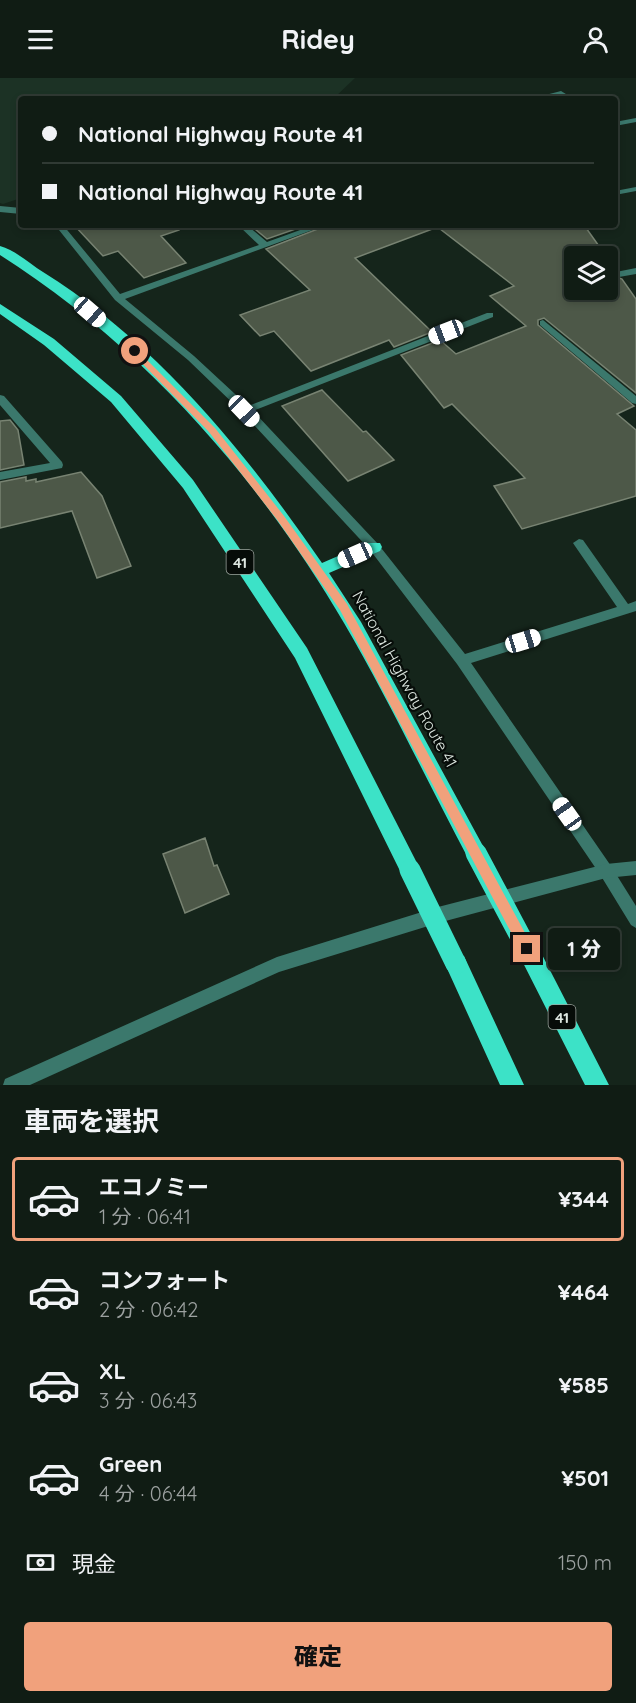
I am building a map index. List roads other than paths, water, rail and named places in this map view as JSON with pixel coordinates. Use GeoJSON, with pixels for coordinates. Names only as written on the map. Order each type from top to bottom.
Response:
{"type":"FeatureCollection","features":[{"type":"Feature","properties":{"kind":"highway","name":"National Highway Route 41"},"geometry":{"type":"LineString","coordinates":[[0,249],[75,299],[150,364],[212,430],[281,518],[343,607],[476,853],[597,1085]]}},
{"type":"Feature","properties":{"kind":"highway","name":"41"},"geometry":{"type":"LineString","coordinates":[[0,308],[50,342],[116,399],[188,484],[301,653],[456,964],[512,1085]]}},
{"type":"Feature","properties":{"kind":"highway"},"geometry":{"type":"LineString","coordinates":[[318,571],[374,547]]}},
{"type":"Feature","properties":{"kind":"street"},"geometry":{"type":"LineString","coordinates":[[548,96],[561,93],[566,96]]}},
{"type":"Feature","properties":{"kind":"street"},"geometry":{"type":"LineString","coordinates":[[618,123],[636,120]]}},
{"type":"Feature","properties":{"kind":"street"},"geometry":{"type":"LineString","coordinates":[[618,192],[636,189]]}},
{"type":"Feature","properties":{"kind":"street"},"geometry":{"type":"LineString","coordinates":[[0,209],[18,211]]}},
{"type":"Feature","properties":{"kind":"street"},"geometry":{"type":"LineString","coordinates":[[61,228],[118,298],[191,358],[246,410],[374,547],[462,660],[636,920]]}},
{"type":"Feature","properties":{"kind":"street"},"geometry":{"type":"LineString","coordinates":[[246,228],[265,245]]}},
{"type":"Feature","properties":{"kind":"street"},"geometry":{"type":"LineString","coordinates":[[118,298],[313,228]]}},
{"type":"Feature","properties":{"kind":"street"},"geometry":{"type":"LineString","coordinates":[[619,274],[636,271]]}},
{"type":"Feature","properties":{"kind":"street"},"geometry":{"type":"LineString","coordinates":[[246,410],[490,315]]}},
{"type":"Feature","properties":{"kind":"street"},"geometry":{"type":"LineString","coordinates":[[543,323],[636,401]]}},
{"type":"Feature","properties":{"kind":"street"},"geometry":{"type":"LineString","coordinates":[[0,398],[58,465],[0,476]]}},
{"type":"Feature","properties":{"kind":"street"},"geometry":{"type":"LineString","coordinates":[[462,660],[631,608],[579,543]]}},
{"type":"Feature","properties":{"kind":"street"},"geometry":{"type":"LineString","coordinates":[[11,1085],[277,964],[438,915],[606,872],[636,868]]}}]}
